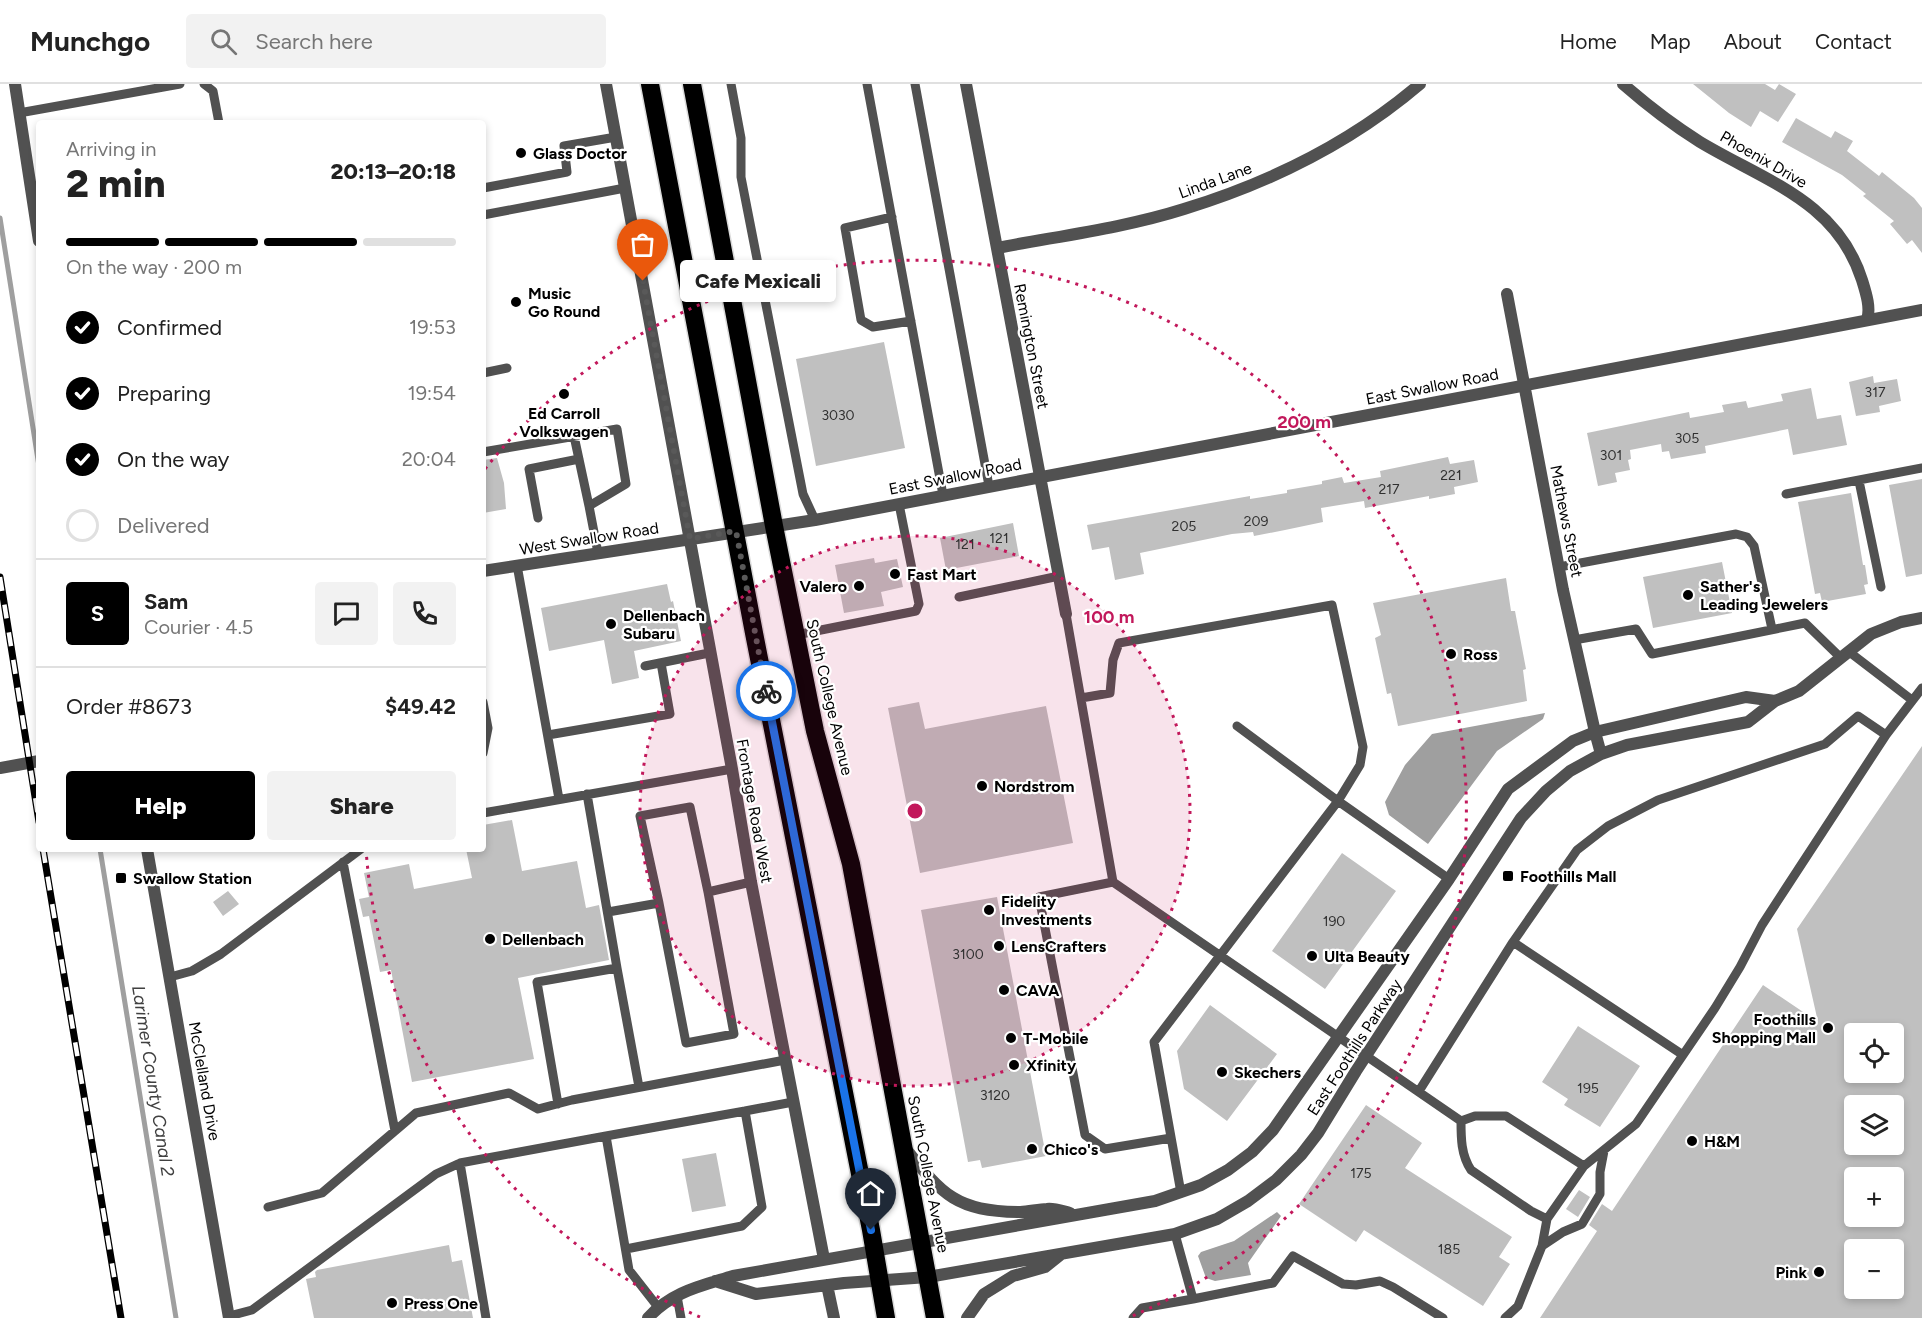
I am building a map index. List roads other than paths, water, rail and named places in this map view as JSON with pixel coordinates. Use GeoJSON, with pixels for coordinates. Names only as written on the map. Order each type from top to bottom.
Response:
{"type":"FeatureCollection","features":[{"type":"Feature","properties":{"kind":"highway"},"geometry":{"type":"LineString","coordinates":[[650,84],[886,1318]]}},
{"type":"Feature","properties":{"kind":"highway","name":"South College Avenue"},"geometry":{"type":"LineString","coordinates":[[692,84],[774,526],[815,731],[850,864],[935,1318]]}},
{"type":"Feature","properties":{"kind":"street"},"geometry":{"type":"LineString","coordinates":[[15,84],[36,222]]}},
{"type":"Feature","properties":{"kind":"street","name":"Frontage Road West"},"geometry":{"type":"LineString","coordinates":[[606,84],[751,882],[824,1259]]}},
{"type":"Feature","properties":{"kind":"street","name":"Remington Street"},"geometry":{"type":"LineString","coordinates":[[966,84],[1066,614]]}},
{"type":"Feature","properties":{"kind":"street","name":"Linda Lane"},"geometry":{"type":"LineString","coordinates":[[997,248],[1137,221],[1184,209],[1240,190],[1326,149],[1367,124],[1420,84]]}},
{"type":"Feature","properties":{"kind":"street","name":"Phoenix Drive"},"geometry":{"type":"LineString","coordinates":[[1623,84],[1647,105],[1697,140],[1796,194],[1818,211],[1837,231],[1859,270],[1866,291],[1869,313],[1867,320]]}},
{"type":"Feature","properties":{"kind":"street","name":"Mathews Street"},"geometry":{"type":"LineString","coordinates":[[1507,294],[1559,567],[1601,753]]}},
{"type":"Feature","properties":{"kind":"street","name":"East Swallow Road"},"geometry":{"type":"LineString","coordinates":[[736,531],[815,520],[1922,310]]}},
{"type":"Feature","properties":{"kind":"street","name":"West Swallow Road"},"geometry":{"type":"LineString","coordinates":[[486,571],[736,531]]}},
{"type":"Feature","properties":{"kind":"street","name":"East Foothills Parkway"},"geometry":{"type":"LineString","coordinates":[[715,1281],[756,1294],[928,1277],[1175,1234],[1218,1219],[1248,1201],[1276,1180],[1301,1155],[1318,1133],[1521,818],[1546,791],[1570,771],[1601,753],[1627,745],[1748,722],[1775,701],[1799,691],[1871,634],[1901,622],[1922,618]]}},
{"type":"Feature","properties":{"kind":"street","name":"East Foothills Parkway"},"geometry":{"type":"LineString","coordinates":[[648,1318],[658,1307],[691,1288],[733,1276],[1155,1201],[1181,1193],[1228,1170],[1252,1152],[1288,1111],[1449,879],[1508,789],[1573,741],[1595,732],[1746,697],[1775,701]]}},
{"type":"Feature","properties":{"kind":"street"},"geometry":{"type":"LineString","coordinates":[[0,768],[36,761]]}},
{"type":"Feature","properties":{"kind":"street","name":"McClelland Drive"},"geometry":{"type":"LineString","coordinates":[[148,852],[229,1317]]}},
{"type":"Feature","properties":{"kind":"street"},"geometry":{"type":"LineString","coordinates":[[903,1146],[932,1182],[966,1205],[993,1211],[1023,1212],[1050,1208],[1074,1214]]}},
{"type":"Feature","properties":{"kind":"street"},"geometry":{"type":"LineString","coordinates":[[967,1318],[984,1294],[1013,1276],[1045,1267],[1062,1254]]}},
{"type":"Feature","properties":{"kind":"street"},"geometry":{"type":"LineString","coordinates":[[827,1286],[834,1318]]}},
{"type":"Feature","properties":{"kind":"lane"},"geometry":{"type":"LineString","coordinates":[[19,113],[180,84]]}},
{"type":"Feature","properties":{"kind":"lane"},"geometry":{"type":"LineString","coordinates":[[204,84],[213,91],[218,120]]}},
{"type":"Feature","properties":{"kind":"lane"},"geometry":{"type":"LineString","coordinates":[[731,84],[741,138],[741,177],[803,494],[815,520]]}},
{"type":"Feature","properties":{"kind":"lane"},"geometry":{"type":"LineString","coordinates":[[867,84],[944,495]]}},
{"type":"Feature","properties":{"kind":"lane"},"geometry":{"type":"LineString","coordinates":[[915,84],[989,486]]}},
{"type":"Feature","properties":{"kind":"lane"},"geometry":{"type":"LineString","coordinates":[[486,187],[567,172],[564,146],[616,137]]}},
{"type":"Feature","properties":{"kind":"lane"},"geometry":{"type":"LineString","coordinates":[[486,214],[626,188]]}},
{"type":"Feature","properties":{"kind":"lane"},"geometry":{"type":"LineString","coordinates":[[892,217],[845,228],[861,320],[873,327],[911,321]]}},
{"type":"Feature","properties":{"kind":"lane"},"geometry":{"type":"LineString","coordinates":[[486,372],[507,368]]}},
{"type":"Feature","properties":{"kind":"lane"},"geometry":{"type":"LineString","coordinates":[[486,451],[616,429],[626,484],[589,506]]}},
{"type":"Feature","properties":{"kind":"lane"},"geometry":{"type":"LineString","coordinates":[[574,436],[597,553]]}},
{"type":"Feature","properties":{"kind":"lane"},"geometry":{"type":"LineString","coordinates":[[538,518],[529,469],[579,459]]}},
{"type":"Feature","properties":{"kind":"lane"},"geometry":{"type":"LineString","coordinates":[[1786,494],[1922,468]]}},
{"type":"Feature","properties":{"kind":"lane"},"geometry":{"type":"LineString","coordinates":[[1858,481],[1881,587]]}},
{"type":"Feature","properties":{"kind":"lane"},"geometry":{"type":"LineString","coordinates":[[796,635],[916,611],[919,604],[899,504]]}},
{"type":"Feature","properties":{"kind":"lane"},"geometry":{"type":"LineString","coordinates":[[1559,567],[1736,534],[1747,537],[1754,546],[1772,629]]}},
{"type":"Feature","properties":{"kind":"lane"},"geometry":{"type":"LineString","coordinates":[[517,566],[559,799]]}},
{"type":"Feature","properties":{"kind":"lane"},"geometry":{"type":"LineString","coordinates":[[959,597],[1059,576]]}},
{"type":"Feature","properties":{"kind":"lane"},"geometry":{"type":"LineString","coordinates":[[1081,698],[1110,693],[1113,660],[1119,643],[1332,605],[1363,747],[1360,765],[1338,801],[1154,1042],[1181,1193]]}},
{"type":"Feature","properties":{"kind":"lane"},"geometry":{"type":"LineString","coordinates":[[1066,614],[1113,882],[1461,1121]]}},
{"type":"Feature","properties":{"kind":"lane"},"geometry":{"type":"LineString","coordinates":[[1574,640],[1636,629],[1652,654],[1805,623],[1845,655],[1912,700]]}},
{"type":"Feature","properties":{"kind":"lane"},"geometry":{"type":"LineString","coordinates":[[645,666],[710,653]]}},
{"type":"Feature","properties":{"kind":"lane"},"geometry":{"type":"LineString","coordinates":[[548,735],[670,714],[661,663]]}},
{"type":"Feature","properties":{"kind":"lane"},"geometry":{"type":"LineString","coordinates":[[1504,1318],[1518,1306],[1542,1246],[1547,1219],[1584,1166],[1636,1124],[1740,967],[1762,925],[1886,735],[1922,688]]}},
{"type":"Feature","properties":{"kind":"lane"},"geometry":{"type":"LineString","coordinates":[[1419,1091],[1513,942],[1577,850],[1608,826],[1658,800],[1825,744],[1858,716],[1886,735]]}},
{"type":"Feature","properties":{"kind":"lane"},"geometry":{"type":"LineString","coordinates":[[486,718],[488,728],[486,738]]}},
{"type":"Feature","properties":{"kind":"lane"},"geometry":{"type":"LineString","coordinates":[[1237,726],[1449,879]]}},
{"type":"Feature","properties":{"kind":"lane"},"geometry":{"type":"LineString","coordinates":[[486,812],[732,769]]}},
{"type":"Feature","properties":{"kind":"lane"},"geometry":{"type":"LineString","coordinates":[[587,794],[639,1087]]}},
{"type":"Feature","properties":{"kind":"lane"},"geometry":{"type":"LineString","coordinates":[[690,807],[734,1034],[686,1043],[658,903],[640,816],[690,807]]}},
{"type":"Feature","properties":{"kind":"lane"},"geometry":{"type":"LineString","coordinates":[[170,977],[192,971],[221,954],[357,852]]}},
{"type":"Feature","properties":{"kind":"lane"},"geometry":{"type":"LineString","coordinates":[[343,862],[395,1131]]}},
{"type":"Feature","properties":{"kind":"lane"},"geometry":{"type":"LineString","coordinates":[[708,892],[751,882]]}},
{"type":"Feature","properties":{"kind":"lane"},"geometry":{"type":"LineString","coordinates":[[1113,882],[1039,897],[1085,1135],[1105,1149],[1171,1138]]}},
{"type":"Feature","properties":{"kind":"lane"},"geometry":{"type":"LineString","coordinates":[[608,912],[658,903]]}},
{"type":"Feature","properties":{"kind":"lane"},"geometry":{"type":"LineString","coordinates":[[1513,942],[1683,1055]]}},
{"type":"Feature","properties":{"kind":"lane"},"geometry":{"type":"LineString","coordinates":[[558,1104],[537,982],[617,968]]}},
{"type":"Feature","properties":{"kind":"lane"},"geometry":{"type":"LineString","coordinates":[[268,1207],[322,1193],[416,1113],[509,1093],[538,1109],[639,1087],[785,1060]]}},
{"type":"Feature","properties":{"kind":"lane"},"geometry":{"type":"LineString","coordinates":[[229,1317],[252,1310],[436,1174],[460,1163],[793,1101]]}},
{"type":"Feature","properties":{"kind":"lane"},"geometry":{"type":"LineString","coordinates":[[626,1249],[742,1226],[762,1207],[745,1111]]}},
{"type":"Feature","properties":{"kind":"lane"},"geometry":{"type":"LineString","coordinates":[[1461,1121],[1474,1116],[1506,1116],[1584,1166]]}},
{"type":"Feature","properties":{"kind":"lane"},"geometry":{"type":"LineString","coordinates":[[1461,1121],[1465,1162],[1471,1170],[1531,1211],[1547,1219]]}},
{"type":"Feature","properties":{"kind":"lane"},"geometry":{"type":"LineString","coordinates":[[606,1136],[629,1270],[658,1307]]}},
{"type":"Feature","properties":{"kind":"lane"},"geometry":{"type":"LineString","coordinates":[[1542,1246],[1563,1232],[1582,1224],[1600,1194],[1600,1172],[1604,1151]]}},
{"type":"Feature","properties":{"kind":"lane"},"geometry":{"type":"LineString","coordinates":[[460,1163],[486,1318]]}},
{"type":"Feature","properties":{"kind":"lane"},"geometry":{"type":"LineString","coordinates":[[1175,1234],[1193,1299]]}},
{"type":"Feature","properties":{"kind":"lane"},"geometry":{"type":"LineString","coordinates":[[1133,1318],[1142,1308],[1273,1283],[1293,1256],[1343,1284],[1356,1285],[1380,1281],[1443,1318]]}},
{"type":"Feature","properties":{"kind":"lane"},"geometry":{"type":"LineString","coordinates":[[677,1296],[681,1318]]}},
{"type":"Feature","properties":{"kind":"waterway","name":"Larimer County Canal 2"},"geometry":{"type":"LineString","coordinates":[[0,218],[36,447]]}},
{"type":"Feature","properties":{"kind":"waterway","name":"Larimer County Canal 2"},"geometry":{"type":"LineString","coordinates":[[100,852],[176,1318]]}},
{"type":"Feature","properties":{"kind":"railway"},"geometry":{"type":"LineString","coordinates":[[0,577],[36,803]]}},
{"type":"Feature","properties":{"kind":"railway"},"geometry":{"type":"LineString","coordinates":[[43,852],[121,1318]]}},
{"type":"Feature","properties":{"kind":"place","name":"Glass Doctor"},"geometry":{"type":"Point","coordinates":[521,153]}},
{"type":"Feature","properties":{"kind":"place","name":"Cafe Mexicali"},"geometry":{"type":"Point","coordinates":[643,281]}},
{"type":"Feature","properties":{"kind":"place","name":"Music Go Round"},"geometry":{"type":"Point","coordinates":[516,302]}},
{"type":"Feature","properties":{"kind":"place","name":"Ed Carroll Volkswagen"},"geometry":{"type":"Point","coordinates":[564,394]}},
{"type":"Feature","properties":{"kind":"place","name":"Fast Mart"},"geometry":{"type":"Point","coordinates":[895,574]}},
{"type":"Feature","properties":{"kind":"place","name":"Valero"},"geometry":{"type":"Point","coordinates":[859,586]}},
{"type":"Feature","properties":{"kind":"place","name":"Sather's Leading Jewelers"},"geometry":{"type":"Point","coordinates":[1688,595]}},
{"type":"Feature","properties":{"kind":"place","name":"Dellenbach Subaru"},"geometry":{"type":"Point","coordinates":[611,624]}},
{"type":"Feature","properties":{"kind":"place","name":"Ross"},"geometry":{"type":"Point","coordinates":[1451,654]}},
{"type":"Feature","properties":{"kind":"place","name":"Nordstrom"},"geometry":{"type":"Point","coordinates":[982,786]}},
{"type":"Feature","properties":{"kind":"place","name":"Foothills Mall"},"geometry":{"type":"Point","coordinates":[1508,876]}},
{"type":"Feature","properties":{"kind":"place","name":"Swallow Station"},"geometry":{"type":"Point","coordinates":[121,878]}},
{"type":"Feature","properties":{"kind":"place","name":"Fidelity Investments"},"geometry":{"type":"Point","coordinates":[989,910]}},
{"type":"Feature","properties":{"kind":"place","name":"Dellenbach"},"geometry":{"type":"Point","coordinates":[490,939]}},
{"type":"Feature","properties":{"kind":"place","name":"LensCrafters"},"geometry":{"type":"Point","coordinates":[999,946]}},
{"type":"Feature","properties":{"kind":"place","name":"Ulta Beauty"},"geometry":{"type":"Point","coordinates":[1312,956]}},
{"type":"Feature","properties":{"kind":"place","name":"CAVA"},"geometry":{"type":"Point","coordinates":[1004,990]}},
{"type":"Feature","properties":{"kind":"place","name":"Foothills Shopping Mall"},"geometry":{"type":"Point","coordinates":[1828,1028]}},
{"type":"Feature","properties":{"kind":"place","name":"T-Mobile"},"geometry":{"type":"Point","coordinates":[1011,1038]}},
{"type":"Feature","properties":{"kind":"place","name":"Xfinity"},"geometry":{"type":"Point","coordinates":[1014,1065]}},
{"type":"Feature","properties":{"kind":"place","name":"Skechers"},"geometry":{"type":"Point","coordinates":[1222,1072]}},
{"type":"Feature","properties":{"kind":"place","name":"H&M"},"geometry":{"type":"Point","coordinates":[1692,1141]}},
{"type":"Feature","properties":{"kind":"place","name":"Chico's"},"geometry":{"type":"Point","coordinates":[1032,1149]}},
{"type":"Feature","properties":{"kind":"place","name":"Pink"},"geometry":{"type":"Point","coordinates":[1819,1272]}},
{"type":"Feature","properties":{"kind":"place","name":"Press One"},"geometry":{"type":"Point","coordinates":[392,1303]}}]}
